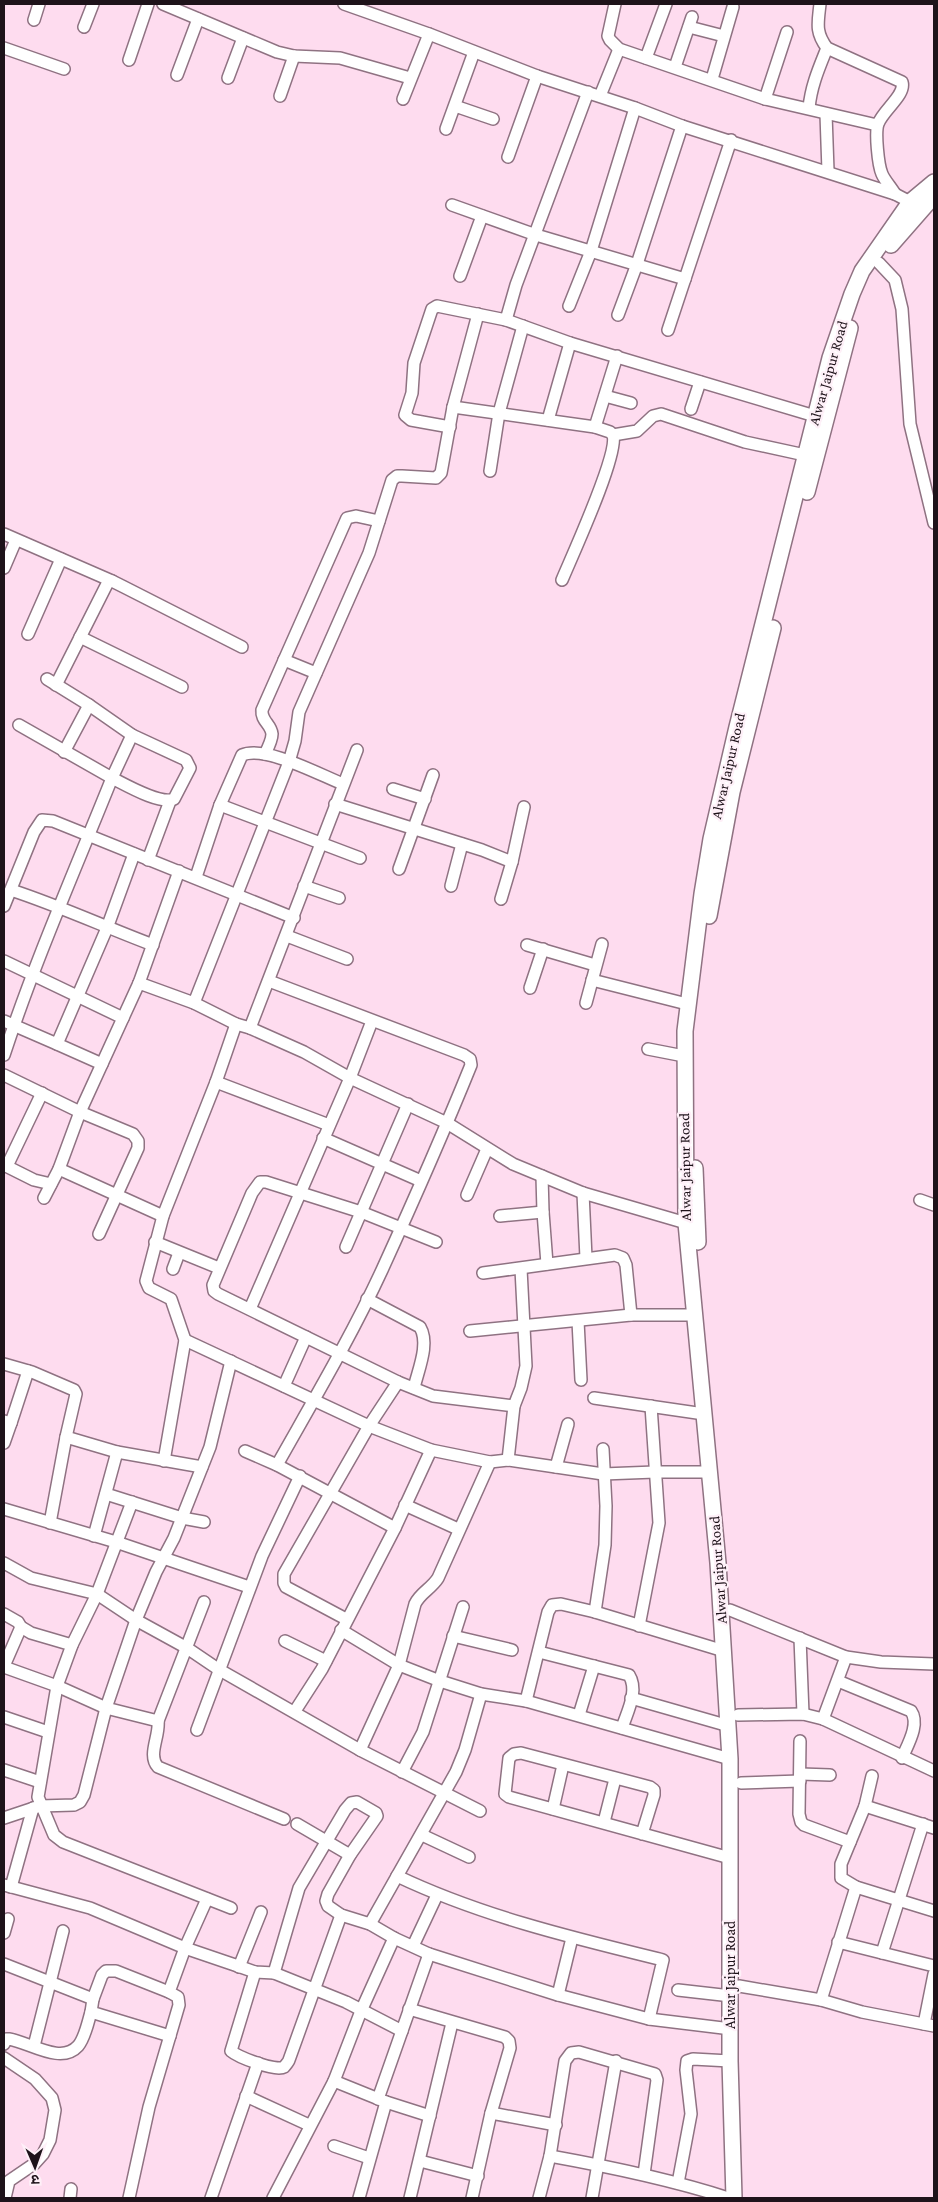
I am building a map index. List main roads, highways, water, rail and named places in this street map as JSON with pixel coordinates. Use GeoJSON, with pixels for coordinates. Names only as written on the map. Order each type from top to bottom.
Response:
{"type":"FeatureCollection","features":[{"type":"Feature","properties":{"kind":"main road","name":"Alwar Jaipur Road"},"geometry":{"type":"LineString","coordinates":[[734,2198],[730,2061],[735,1991],[740,1783],[724,1651],[710,1472],[686,1223],[684,1056],[686,1004],[711,839],[737,727],[806,455],[814,442],[816,416],[830,358],[852,294],[862,272],[879,244],[916,205],[934,182]]}},
{"type":"Feature","properties":{"kind":"main road","name":"Alwar Jaipur Road"},"geometry":{"type":"LineString","coordinates":[[744,2198],[730,1858],[730,1759],[733,1720],[730,1610],[696,1226],[694,1058],[696,1014],[706,932],[732,792],[814,442],[850,328],[867,284],[916,205],[934,196]]}}]}
